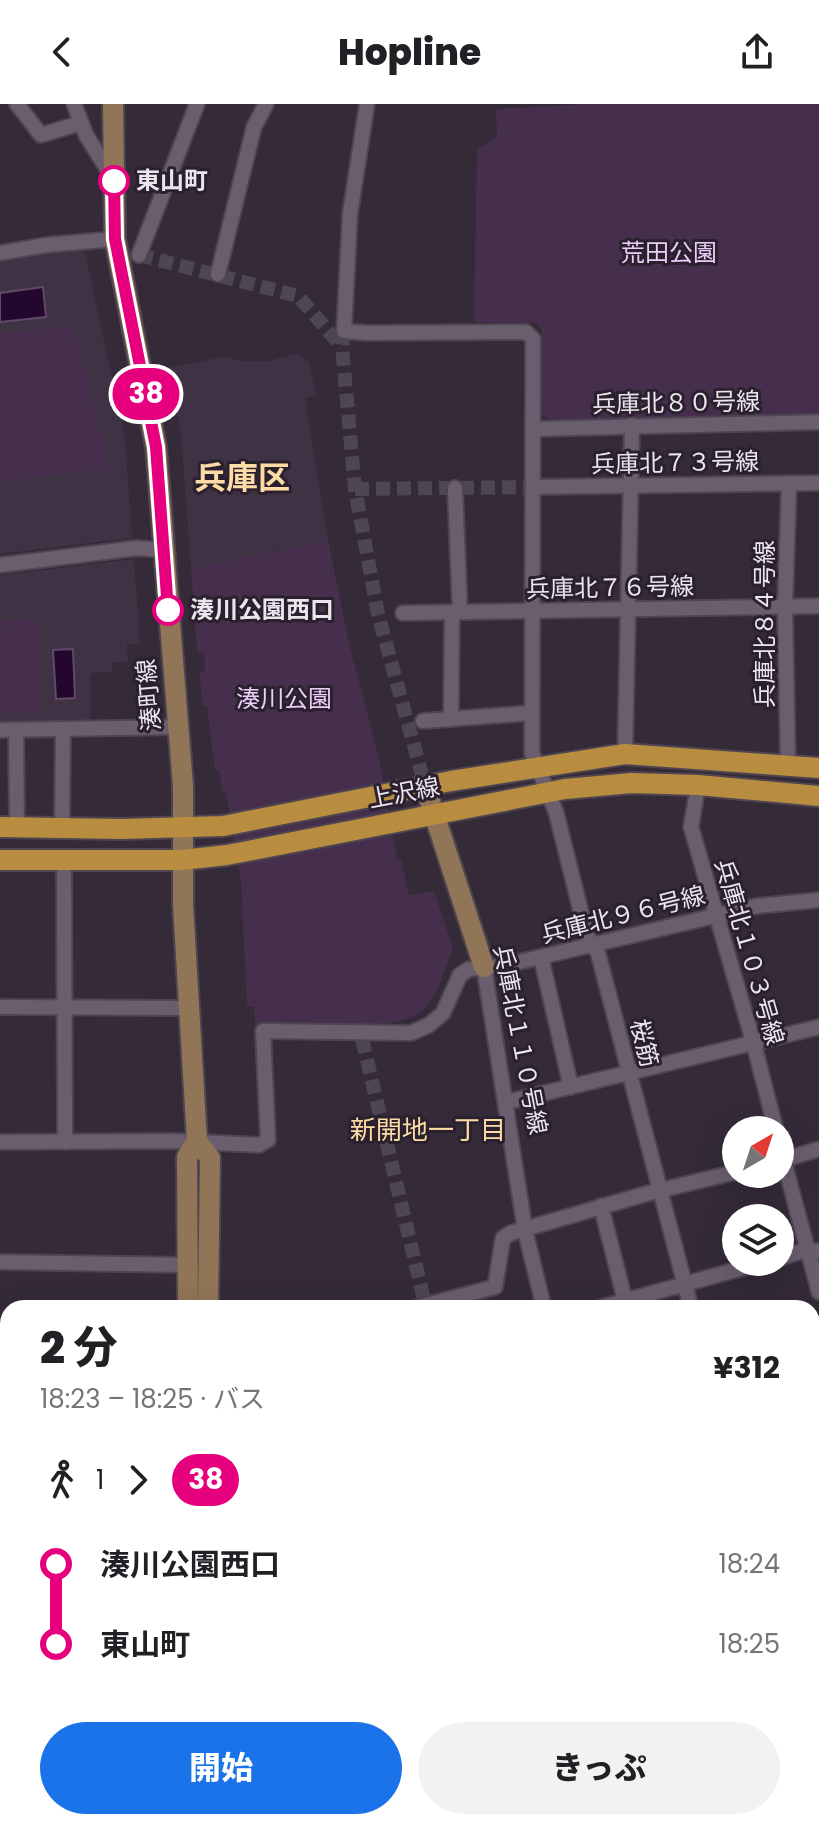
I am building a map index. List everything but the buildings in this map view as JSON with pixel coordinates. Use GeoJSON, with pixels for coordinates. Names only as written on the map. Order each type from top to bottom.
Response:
{"type":"FeatureCollection","features":[{"type":"Feature","properties":{"kind":"main road","name":"上沢線"},"geometry":{"type":"LineString","coordinates":[[8,827],[223,826],[425,786],[625,754],[819,768]]}},
{"type":"Feature","properties":{"kind":"main road","name":"上沢線"},"geometry":{"type":"LineString","coordinates":[[0,860],[182,860],[227,855],[547,792],[632,783],[698,785],[819,796]]}},
{"type":"Feature","properties":{"kind":"street"},"geometry":{"type":"LineString","coordinates":[[17,104],[41,135],[81,123]]}},
{"type":"Feature","properties":{"kind":"street"},"geometry":{"type":"LineString","coordinates":[[74,104],[81,123],[114,181]]}},
{"type":"Feature","properties":{"kind":"street","name":"湊町線"},"geometry":{"type":"LineString","coordinates":[[113,104],[115,239],[156,447],[184,828],[182,860],[197,1141],[210,1158],[208,1300]]}},
{"type":"Feature","properties":{"kind":"street"},"geometry":{"type":"LineString","coordinates":[[139,255],[197,104]]}},
{"type":"Feature","properties":{"kind":"street"},"geometry":{"type":"LineString","coordinates":[[218,274],[254,127],[266,104]]}},
{"type":"Feature","properties":{"kind":"street","name":"桜筋"},"geometry":{"type":"LineString","coordinates":[[367,104],[350,214],[344,331],[526,332],[533,339],[532,753],[556,812],[587,936],[598,953],[689,1300]]}},
{"type":"Feature","properties":{"kind":"street"},"geometry":{"type":"LineString","coordinates":[[0,253],[115,239]]}},
{"type":"Feature","properties":{"kind":"street","name":"兵庫北８０号線"},"geometry":{"type":"LineString","coordinates":[[534,429],[819,422]]}},
{"type":"Feature","properties":{"kind":"street"},"geometry":{"type":"LineString","coordinates":[[625,754],[632,425]]}},
{"type":"Feature","properties":{"kind":"street","name":"兵庫北８４号線"},"geometry":{"type":"LineString","coordinates":[[788,765],[785,606],[789,483]]}},
{"type":"Feature","properties":{"kind":"street","name":"兵庫北７３号線"},"geometry":{"type":"LineString","coordinates":[[533,487],[819,483]]}},
{"type":"Feature","properties":{"kind":"street"},"geometry":{"type":"LineString","coordinates":[[451,718],[456,612],[455,488]]}},
{"type":"Feature","properties":{"kind":"street"},"geometry":{"type":"LineString","coordinates":[[0,565],[137,548],[163,550]]}},
{"type":"Feature","properties":{"kind":"street","name":"兵庫北７６号線"},"geometry":{"type":"LineString","coordinates":[[403,613],[819,606]]}},
{"type":"Feature","properties":{"kind":"street"},"geometry":{"type":"LineString","coordinates":[[423,721],[531,713]]}},
{"type":"Feature","properties":{"kind":"street"},"geometry":{"type":"LineString","coordinates":[[0,730],[178,727]]}},
{"type":"Feature","properties":{"kind":"street"},"geometry":{"type":"LineString","coordinates":[[62,827],[63,729]]}},
{"type":"Feature","properties":{"kind":"street"},"geometry":{"type":"LineString","coordinates":[[8,827],[16,730]]}},
{"type":"Feature","properties":{"kind":"street","name":"兵庫北１０３号線"},"geometry":{"type":"LineString","coordinates":[[698,785],[691,827],[772,1116]]}},
{"type":"Feature","properties":{"kind":"street","name":"兵庫北１１０号線"},"geometry":{"type":"LineString","coordinates":[[425,786],[484,967],[525,1230],[542,1300]]}},
{"type":"Feature","properties":{"kind":"street"},"geometry":{"type":"LineString","coordinates":[[64,861],[65,1142]]}},
{"type":"Feature","properties":{"kind":"street","name":"兵庫北９６号線"},"geometry":{"type":"LineString","coordinates":[[484,967],[502,966],[757,906],[819,900]]}},
{"type":"Feature","properties":{"kind":"street"},"geometry":{"type":"LineString","coordinates":[[541,957],[571,1087]]}},
{"type":"Feature","properties":{"kind":"street"},"geometry":{"type":"LineString","coordinates":[[0,1142],[197,1141],[259,1145],[268,1140],[263,1031],[411,1033],[429,1025],[443,1013],[460,975],[469,969],[484,967]]}},
{"type":"Feature","properties":{"kind":"street"},"geometry":{"type":"LineString","coordinates":[[0,1007],[190,1008]]}},
{"type":"Feature","properties":{"kind":"street"},"geometry":{"type":"LineString","coordinates":[[507,1102],[819,1027]]}},
{"type":"Feature","properties":{"kind":"street","name":"湊町線"},"geometry":{"type":"LineString","coordinates":[[188,1300],[187,1157],[197,1141]]}},
{"type":"Feature","properties":{"kind":"street"},"geometry":{"type":"LineString","coordinates":[[794,1154],[819,1149]]}},
{"type":"Feature","properties":{"kind":"street"},"geometry":{"type":"LineString","coordinates":[[446,1300],[495,1287],[503,1238],[511,1233],[722,1175]]}},
{"type":"Feature","properties":{"kind":"street"},"geometry":{"type":"LineString","coordinates":[[792,1188],[813,1251],[819,1292]]}},
{"type":"Feature","properties":{"kind":"street"},"geometry":{"type":"LineString","coordinates":[[601,1206],[626,1300]]}},
{"type":"Feature","properties":{"kind":"street"},"geometry":{"type":"LineString","coordinates":[[0,1262],[188,1265]]}},
{"type":"Feature","properties":{"kind":"street"},"geometry":{"type":"LineString","coordinates":[[642,1300],[722,1274]]}},
{"type":"Feature","properties":{"kind":"shaded area"},"geometry":{"type":"Polygon","coordinates":[[[78,248],[85,253],[125,438],[132,538],[0,554],[0,258],[78,248]]]}},
{"type":"Feature","properties":{"kind":"shaded area"},"geometry":{"type":"Polygon","coordinates":[[[43,287],[46,317],[0,322],[0,293],[43,287]]]}},
{"type":"Feature","properties":{"kind":"shaded area"},"geometry":{"type":"Polygon","coordinates":[[[297,353],[309,362],[316,396],[305,398],[328,540],[191,569],[181,433],[168,368],[222,357],[269,361],[297,353]]]}},
{"type":"Feature","properties":{"kind":"shaded area"},"geometry":{"type":"Polygon","coordinates":[[[134,559],[140,643],[127,644],[128,662],[112,662],[112,672],[91,673],[90,721],[0,723],[0,575],[134,559]]]}},
{"type":"Feature","properties":{"kind":"shaded area"},"geometry":{"type":"Polygon","coordinates":[[[73,649],[75,698],[56,699],[53,650],[73,649]]]}},
{"type":"Feature","properties":{"kind":"green space","name":"荒田公園"},"geometry":{"type":"Polygon","coordinates":[[[585,104],[819,104],[819,416],[549,420],[540,412],[542,330],[536,323],[474,322],[477,149],[497,137],[496,109],[585,104]]]}},
{"type":"Feature","properties":{"kind":"green space"},"geometry":{"type":"Polygon","coordinates":[[[74,326],[109,468],[0,481],[0,334],[74,326]]]}},
{"type":"Feature","properties":{"kind":"green space","name":"湊川公園"},"geometry":{"type":"Polygon","coordinates":[[[328,540],[349,643],[380,763],[397,859],[401,859],[409,895],[434,891],[453,948],[431,1000],[419,1013],[405,1019],[365,1026],[255,1026],[254,1007],[247,1006],[241,882],[226,792],[222,792],[219,770],[215,770],[207,706],[203,706],[199,672],[205,671],[204,652],[197,652],[191,569],[328,540]]]}},
{"type":"Feature","properties":{"kind":"green space"},"geometry":{"type":"Polygon","coordinates":[[[3,620],[38,620],[38,714],[0,714],[0,629],[3,629],[3,620]]]}},
{"type":"Feature","properties":{"kind":"tunnel"},"geometry":{"type":"LineString","coordinates":[[139,255],[298,296],[342,347]]}},
{"type":"Feature","properties":{"kind":"tunnel"},"geometry":{"type":"LineString","coordinates":[[344,331],[342,347],[355,489],[378,614],[425,786]]}},
{"type":"Feature","properties":{"kind":"tunnel"},"geometry":{"type":"LineString","coordinates":[[355,489],[533,487]]}},
{"type":"Feature","properties":{"kind":"tunnel"},"geometry":{"type":"LineString","coordinates":[[362,1039],[424,1300]]}},
{"type":"Feature","properties":{"kind":"bus line","name":"38"},"geometry":{"type":"LineString","coordinates":[[114,181],[115,239],[156,447],[168,610]]}},
{"type":"Feature","properties":{"kind":"place","name":"東山町"},"geometry":{"type":"Point","coordinates":[114,181]}},
{"type":"Feature","properties":{"kind":"place","name":"湊川公園西口"},"geometry":{"type":"Point","coordinates":[168,610]}},
{"type":"Feature","properties":{"kind":"district","name":"兵庫区"},"geometry":{"type":"Point","coordinates":[242,478]}},
{"type":"Feature","properties":{"kind":"district","name":"新開地一丁目"},"geometry":{"type":"Point","coordinates":[428,1130]}}]}
